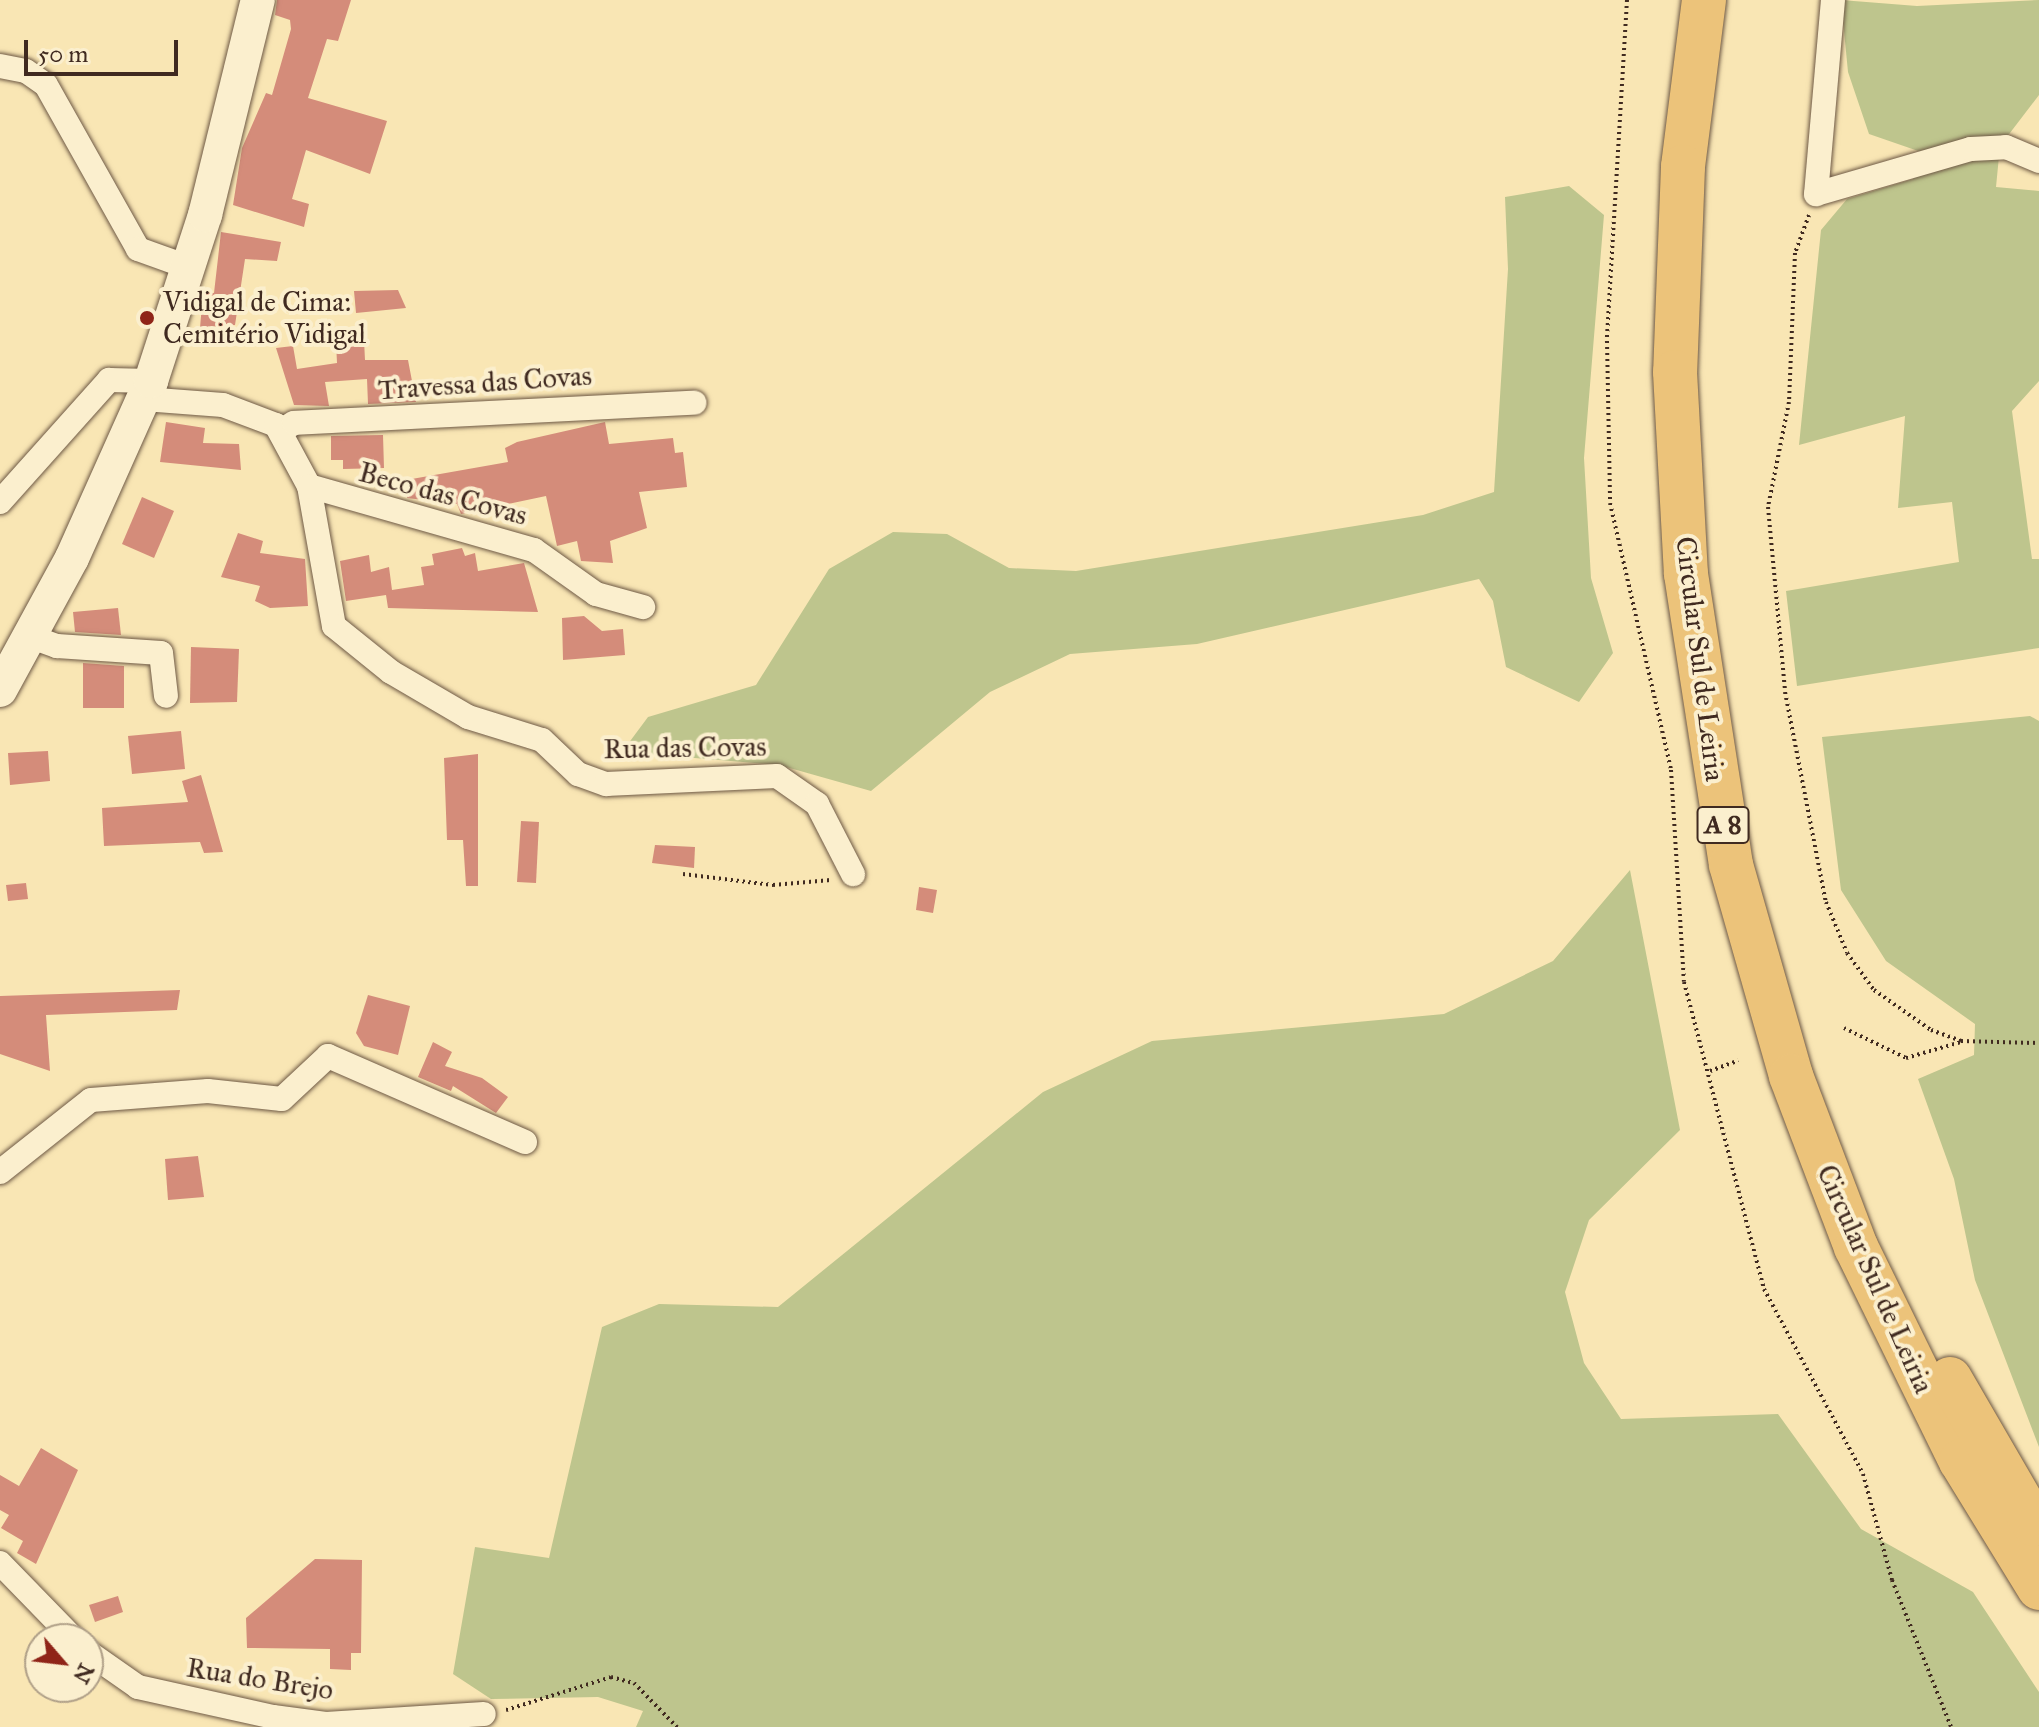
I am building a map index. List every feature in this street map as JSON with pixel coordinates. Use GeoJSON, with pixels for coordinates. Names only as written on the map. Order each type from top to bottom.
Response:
{"type":"FeatureCollection","features":[{"type":"Feature","properties":{"kind":"highway","name":"Circular Sul de Leiria"},"geometry":{"type":"LineString","coordinates":[[1704,0],[1683,167],[1675,372],[1686,574],[1731,865],[1800,1103],[1856,1247],[1961,1461],[2039,1588]]}},
{"type":"Feature","properties":{"kind":"highway","name":"Circular Sul de Leiria"},"geometry":{"type":"LineString","coordinates":[[1733,0],[1709,198],[1706,465],[1727,683],[1755,841],[1825,1087],[1877,1221],[1952,1384],[2039,1533]]}},
{"type":"Feature","properties":{"kind":"street"},"geometry":{"type":"LineString","coordinates":[[0,690],[148,390],[188,267],[258,0]]}},
{"type":"Feature","properties":{"kind":"street"},"geometry":{"type":"LineString","coordinates":[[1833,0],[1816,194],[1971,149],[2006,147],[2039,161]]}},
{"type":"Feature","properties":{"kind":"street"},"geometry":{"type":"LineString","coordinates":[[0,66],[26,71],[46,85],[138,249],[188,267]]}},
{"type":"Feature","properties":{"kind":"street"},"geometry":{"type":"LineString","coordinates":[[0,502],[109,380],[241,409],[281,431]]}},
{"type":"Feature","properties":{"kind":"street","name":"Travessa das Covas"},"geometry":{"type":"LineString","coordinates":[[281,431],[294,423],[695,403]]}},
{"type":"Feature","properties":{"kind":"street","name":"Rua das Covas"},"geometry":{"type":"LineString","coordinates":[[281,431],[309,486],[334,626],[391,672],[468,717],[542,740],[578,774],[606,784],[777,776],[817,804],[853,874]]}},
{"type":"Feature","properties":{"kind":"street","name":"Beco das Covas"},"geometry":{"type":"LineString","coordinates":[[309,486],[534,550],[596,594],[643,607]]}},
{"type":"Feature","properties":{"kind":"street"},"geometry":{"type":"LineString","coordinates":[[29,636],[57,646],[161,653],[166,696]]}},
{"type":"Feature","properties":{"kind":"street"},"geometry":{"type":"LineString","coordinates":[[0,1172],[91,1100],[208,1091],[282,1099],[328,1056],[525,1142]]}},
{"type":"Feature","properties":{"kind":"street"},"geometry":{"type":"LineString","coordinates":[[0,1563],[58,1623]]}},
{"type":"Feature","properties":{"kind":"street","name":"Rua do Brejo"},"geometry":{"type":"LineString","coordinates":[[104,1663],[138,1687],[273,1717],[326,1724],[484,1714]]}},
{"type":"Feature","properties":{"kind":"path"},"geometry":{"type":"LineString","coordinates":[[1816,194],[1795,253],[1789,402],[1768,507],[1804,806],[1826,902],[1847,953],[1874,990],[1961,1041]]}},
{"type":"Feature","properties":{"kind":"path"},"geometry":{"type":"LineString","coordinates":[[683,874],[773,885],[853,874]]}},
{"type":"Feature","properties":{"kind":"path"},"geometry":{"type":"LineString","coordinates":[[1844,1028],[1906,1058],[1961,1041],[2039,1043]]}},
{"type":"Feature","properties":{"kind":"path"},"geometry":{"type":"LineString","coordinates":[[1710,1071],[1738,1061]]}},
{"type":"Feature","properties":{"kind":"path"},"geometry":{"type":"LineString","coordinates":[[484,1714],[546,1702],[611,1677],[634,1683],[677,1727]]}},
{"type":"Feature","properties":{"kind":"green space"},"geometry":{"type":"Polygon","coordinates":[[[1841,0],[1917,6],[2039,0],[2039,95],[2000,146],[1996,187],[2039,191],[2039,381],[2012,411],[2032,559],[2039,559],[2039,648],[1797,686],[1786,591],[1959,562],[1952,502],[1898,508],[1905,416],[1799,445],[1821,230],[1847,199],[1913,179],[1924,153],[1869,134],[1848,72],[1841,0]]]}},
{"type":"Feature","properties":{"kind":"green space"},"geometry":{"type":"Polygon","coordinates":[[[1569,186],[1604,215],[1584,458],[1591,578],[1613,653],[1579,702],[1506,667],[1493,601],[1479,579],[1197,644],[1070,654],[990,692],[871,791],[779,765],[622,752],[648,717],[756,685],[829,569],[893,532],[947,534],[1009,568],[1076,571],[1423,515],[1494,492],[1508,269],[1505,197],[1569,186]]]}},
{"type":"Feature","properties":{"kind":"green space"},"geometry":{"type":"Polygon","coordinates":[[[2030,716],[2039,721],[2039,1447],[1975,1280],[1954,1179],[1918,1079],[1974,1055],[1975,1024],[1886,961],[1841,890],[1822,737],[2030,716]]]}},
{"type":"Feature","properties":{"kind":"green space"},"geometry":{"type":"Polygon","coordinates":[[[1630,870],[1680,1130],[1589,1220],[1565,1292],[1584,1363],[1621,1419],[1778,1414],[1861,1529],[1973,1592],[2039,1692],[2039,1727],[636,1727],[643,1711],[598,1697],[491,1699],[453,1674],[475,1547],[549,1558],[602,1327],[659,1304],[778,1307],[1043,1092],[1152,1041],[1444,1014],[1553,961],[1630,870]]]}},
{"type":"Feature","properties":{"kind":"building"},"geometry":{"type":"Polygon","coordinates":[[[277,0],[351,0],[338,41],[327,39],[308,98],[387,121],[370,174],[306,150],[292,199],[309,204],[304,227],[233,205],[242,148],[266,93],[272,95],[291,29],[290,20],[275,15],[277,0]]]}},
{"type":"Feature","properties":{"kind":"building"},"geometry":{"type":"Polygon","coordinates":[[[221,232],[281,242],[277,261],[245,259],[235,325],[200,328],[203,292],[214,293],[221,232]]]}},
{"type":"Feature","properties":{"kind":"building"},"geometry":{"type":"Polygon","coordinates":[[[398,290],[406,308],[356,313],[354,291],[398,290]]]}},
{"type":"Feature","properties":{"kind":"building"},"geometry":{"type":"Polygon","coordinates":[[[364,340],[365,360],[408,360],[416,402],[368,404],[367,379],[325,382],[329,406],[294,405],[276,348],[293,346],[297,369],[337,363],[336,342],[364,340]]]}},
{"type":"Feature","properties":{"kind":"building"},"geometry":{"type":"Polygon","coordinates":[[[166,422],[205,428],[203,443],[239,444],[241,470],[160,462],[166,422]]]}},
{"type":"Feature","properties":{"kind":"building"},"geometry":{"type":"Polygon","coordinates":[[[605,422],[609,444],[673,438],[675,453],[683,452],[687,487],[639,492],[647,528],[610,541],[613,563],[581,561],[577,541],[557,546],[546,496],[461,514],[457,504],[407,498],[406,480],[508,462],[505,448],[517,442],[605,422]]]}},
{"type":"Feature","properties":{"kind":"building"},"geometry":{"type":"Polygon","coordinates":[[[383,435],[384,468],[343,469],[343,460],[331,460],[331,436],[383,435]]]}},
{"type":"Feature","properties":{"kind":"building"},"geometry":{"type":"Polygon","coordinates":[[[142,497],[174,511],[154,558],[122,544],[142,497]]]}},
{"type":"Feature","properties":{"kind":"building"},"geometry":{"type":"Polygon","coordinates":[[[238,533],[263,541],[260,553],[305,559],[308,606],[270,608],[255,601],[260,586],[221,577],[238,533]]]}},
{"type":"Feature","properties":{"kind":"building"},"geometry":{"type":"Polygon","coordinates":[[[462,548],[465,556],[475,553],[478,571],[524,563],[538,612],[388,608],[386,595],[346,601],[340,561],[369,555],[371,572],[389,567],[392,590],[424,585],[421,567],[434,565],[432,554],[462,548]]]}},
{"type":"Feature","properties":{"kind":"building"},"geometry":{"type":"Polygon","coordinates":[[[118,608],[121,635],[75,632],[73,612],[118,608]]]}},
{"type":"Feature","properties":{"kind":"building"},"geometry":{"type":"Polygon","coordinates":[[[584,616],[602,631],[623,629],[625,655],[563,660],[562,618],[584,616]]]}},
{"type":"Feature","properties":{"kind":"building"},"geometry":{"type":"Polygon","coordinates":[[[191,647],[239,649],[237,702],[190,703],[191,647]]]}},
{"type":"Feature","properties":{"kind":"building"},"geometry":{"type":"Polygon","coordinates":[[[83,663],[124,666],[124,708],[83,708],[83,663]]]}},
{"type":"Feature","properties":{"kind":"building"},"geometry":{"type":"Polygon","coordinates":[[[181,731],[185,769],[132,774],[128,736],[181,731]]]}},
{"type":"Feature","properties":{"kind":"building"},"geometry":{"type":"Polygon","coordinates":[[[48,751],[50,781],[10,785],[8,753],[48,751]]]}},
{"type":"Feature","properties":{"kind":"building"},"geometry":{"type":"Polygon","coordinates":[[[478,754],[478,886],[466,886],[463,840],[447,840],[444,758],[478,754]]]}},
{"type":"Feature","properties":{"kind":"building"},"geometry":{"type":"Polygon","coordinates":[[[201,775],[223,852],[204,853],[200,842],[104,846],[102,808],[188,802],[182,781],[201,775]]]}},
{"type":"Feature","properties":{"kind":"building"},"geometry":{"type":"Polygon","coordinates":[[[521,821],[539,822],[536,883],[517,882],[521,821]]]}},
{"type":"Feature","properties":{"kind":"building"},"geometry":{"type":"Polygon","coordinates":[[[655,845],[695,847],[694,868],[652,863],[655,845]]]}},
{"type":"Feature","properties":{"kind":"building"},"geometry":{"type":"Polygon","coordinates":[[[26,883],[28,899],[8,901],[6,885],[26,883]]]}},
{"type":"Feature","properties":{"kind":"building"},"geometry":{"type":"Polygon","coordinates":[[[919,887],[937,890],[933,913],[916,910],[919,887]]]}},
{"type":"Feature","properties":{"kind":"building"},"geometry":{"type":"Polygon","coordinates":[[[180,990],[177,1010],[46,1015],[50,1071],[0,1054],[0,996],[180,990]]]}},
{"type":"Feature","properties":{"kind":"building"},"geometry":{"type":"Polygon","coordinates":[[[368,995],[410,1006],[398,1055],[364,1046],[356,1033],[368,995]]]}},
{"type":"Feature","properties":{"kind":"building"},"geometry":{"type":"Polygon","coordinates":[[[433,1042],[452,1052],[445,1066],[482,1078],[508,1097],[496,1113],[453,1086],[451,1091],[418,1077],[433,1042]]]}},
{"type":"Feature","properties":{"kind":"building"},"geometry":{"type":"Polygon","coordinates":[[[198,1156],[204,1197],[168,1200],[165,1159],[198,1156]]]}},
{"type":"Feature","properties":{"kind":"building"},"geometry":{"type":"Polygon","coordinates":[[[41,1448],[78,1470],[36,1564],[17,1553],[23,1541],[1,1528],[9,1515],[0,1510],[0,1475],[19,1486],[41,1448]]]}},
{"type":"Feature","properties":{"kind":"building"},"geometry":{"type":"Polygon","coordinates":[[[315,1559],[362,1560],[361,1653],[351,1653],[351,1670],[330,1669],[330,1649],[247,1648],[246,1618],[315,1559]]]}},
{"type":"Feature","properties":{"kind":"building"},"geometry":{"type":"Polygon","coordinates":[[[118,1596],[123,1612],[95,1622],[89,1605],[118,1596]]]}},
{"type":"Feature","properties":{"kind":"place","name":"Vidigal de Cima: Cemitério Vidigal"},"geometry":{"type":"Point","coordinates":[147,318]}}]}
